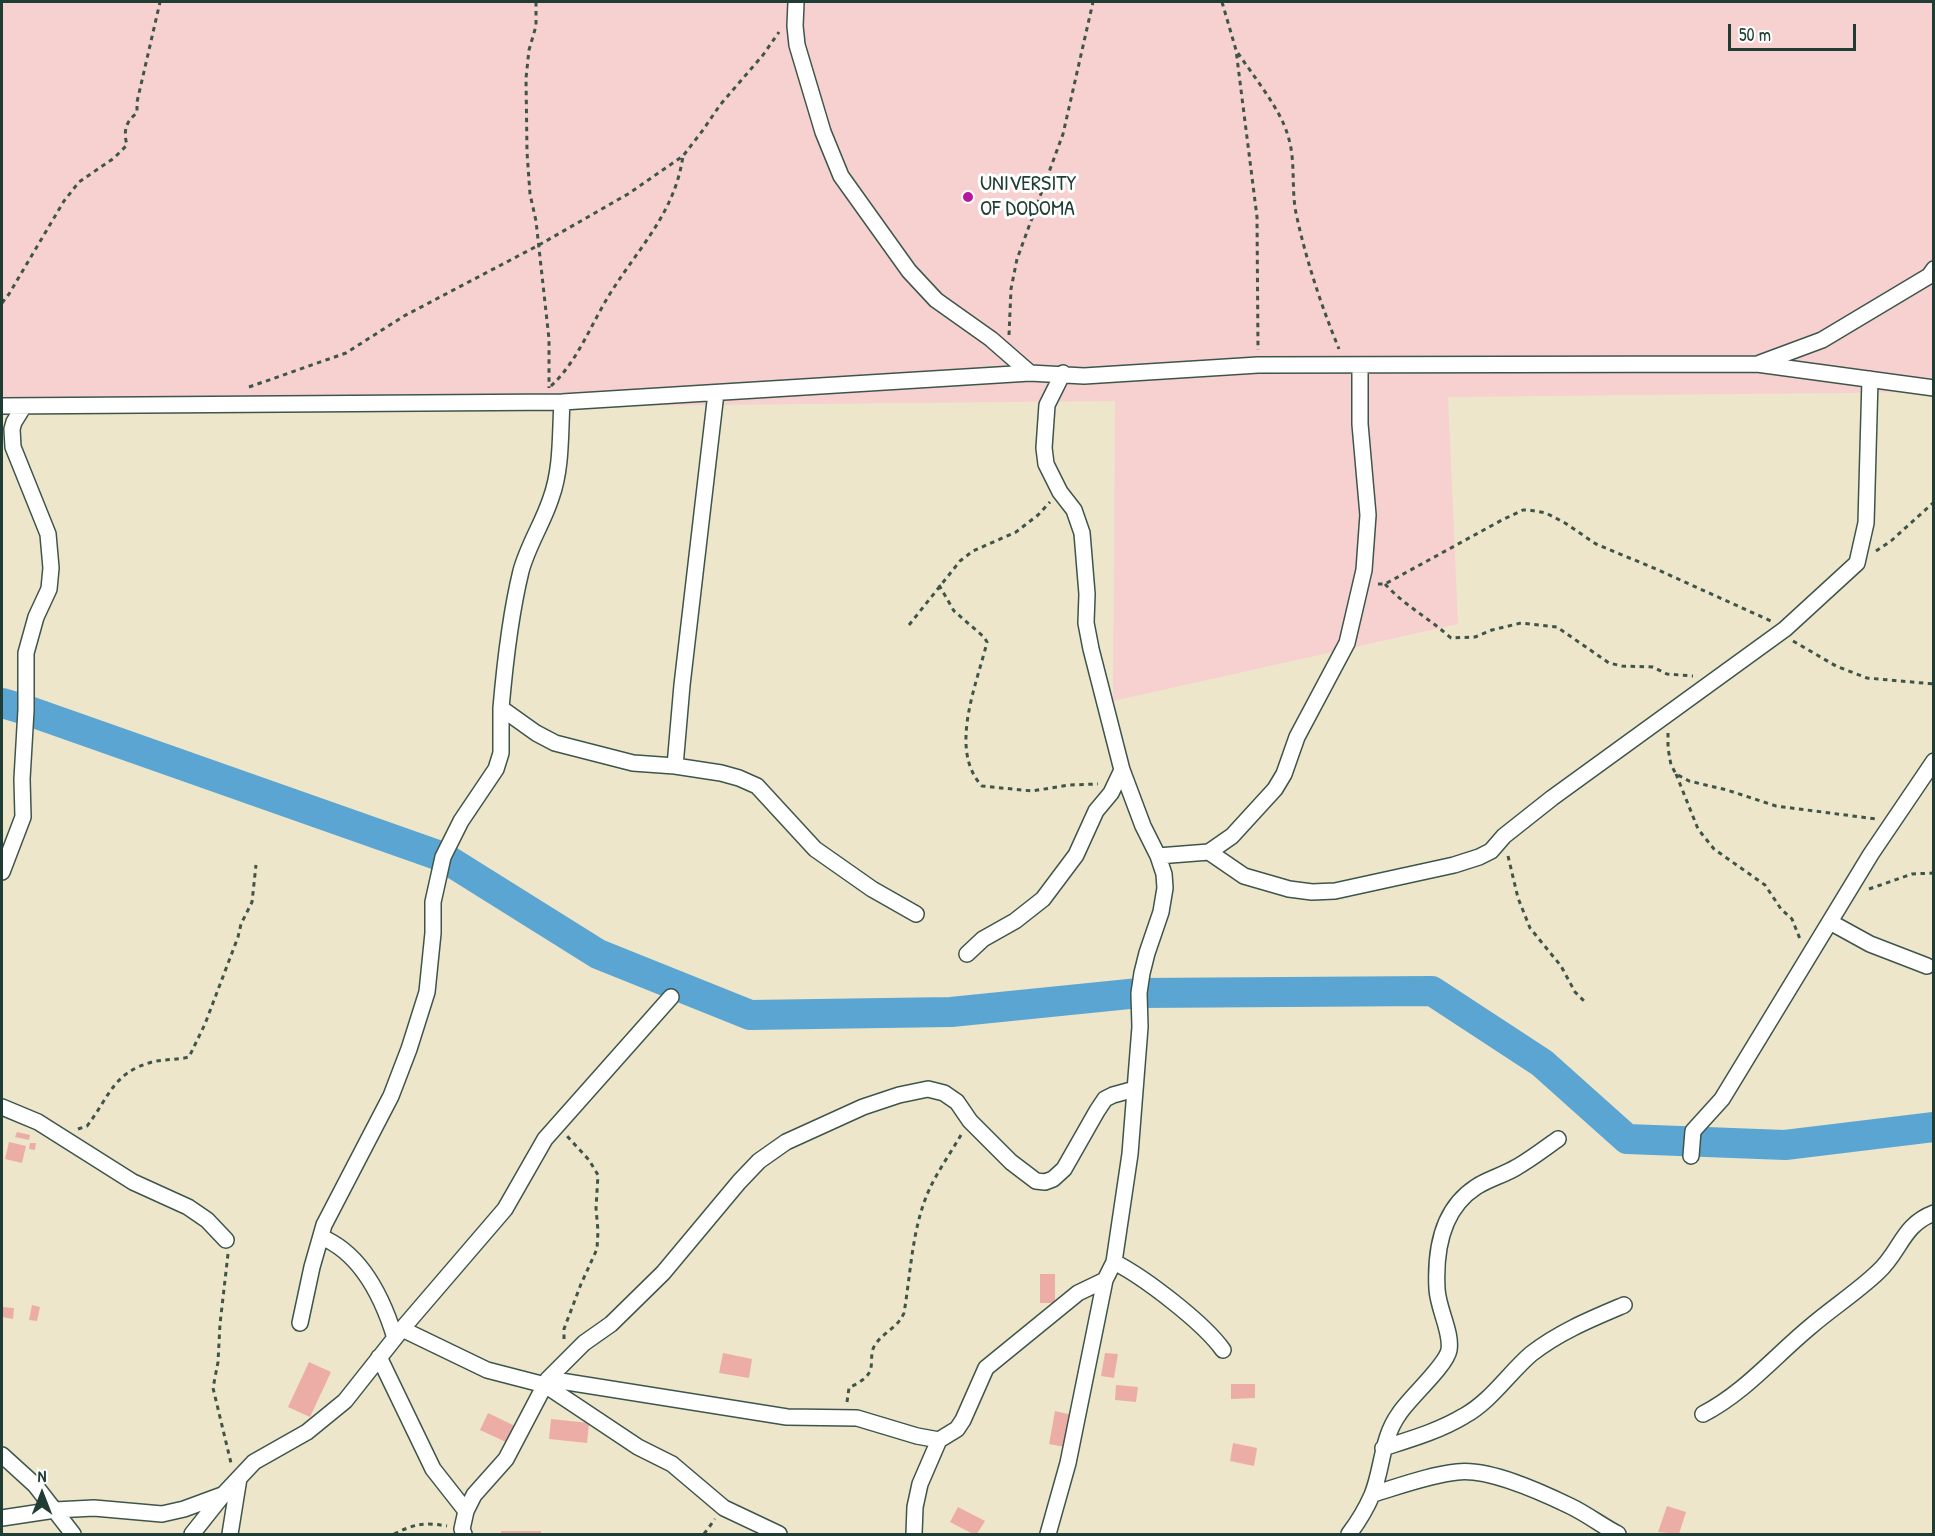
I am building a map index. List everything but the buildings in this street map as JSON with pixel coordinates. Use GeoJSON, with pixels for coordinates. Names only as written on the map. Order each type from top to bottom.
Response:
{"type":"FeatureCollection","features":[{"type":"Feature","properties":{"kind":"street"},"geometry":{"type":"LineString","coordinates":[[796,4],[797,45],[823,132],[841,176],[909,271],[936,300],[991,339],[1030,373]]}},
{"type":"Feature","properties":{"kind":"street"},"geometry":{"type":"LineString","coordinates":[[1757,364],[1822,340],[1929,276],[1934,269]]}},
{"type":"Feature","properties":{"kind":"street"},"geometry":{"type":"LineString","coordinates":[[2,406],[716,393],[1030,373],[1084,376],[1258,365],[1757,364],[1934,388]]}},
{"type":"Feature","properties":{"kind":"street"},"geometry":{"type":"LineString","coordinates":[[1158,856],[1209,852],[1232,836],[1275,789],[1284,774],[1296,737],[1347,643],[1364,570],[1368,515],[1352,365]]}},
{"type":"Feature","properties":{"kind":"street"},"geometry":{"type":"LineString","coordinates":[[1047,1534],[1068,1463],[1105,1280],[1114,1262],[1130,1154],[1140,1027],[1139,993],[1147,953],[1161,912],[1165,888],[1164,874],[1158,856],[1143,826],[1122,770],[1086,623],[1087,594],[1082,533],[1074,510],[1060,492],[1046,464],[1044,448],[1047,405],[1064,374]]}},
{"type":"Feature","properties":{"kind":"street"},"geometry":{"type":"LineString","coordinates":[[1209,852],[1244,876],[1289,890],[1312,892],[1335,891],[1479,858],[1491,851],[1504,836],[1552,798],[1781,632],[1857,563],[1866,523],[1870,379]]}},
{"type":"Feature","properties":{"kind":"street"},"geometry":{"type":"LineString","coordinates":[[675,766],[682,685],[716,393]]}},
{"type":"Feature","properties":{"kind":"street"},"geometry":{"type":"LineString","coordinates":[[300,1323],[306,1290],[334,1203],[391,1096],[427,992],[433,902],[443,857],[461,821],[496,768],[501,753],[501,708],[505,656],[522,570],[551,499],[556,479],[553,397]]}},
{"type":"Feature","properties":{"kind":"street"},"geometry":{"type":"LineString","coordinates":[[2,872],[23,817],[26,653],[36,617],[49,589],[51,568],[48,534],[13,447],[7,441],[24,405]]}},
{"type":"Feature","properties":{"kind":"street"},"geometry":{"type":"LineString","coordinates":[[501,708],[536,733],[555,743],[633,763],[721,773],[757,786],[815,849],[872,889],[916,914]]}},
{"type":"Feature","properties":{"kind":"street"},"geometry":{"type":"LineString","coordinates":[[1691,1156],[1692,1137],[1697,1125],[1722,1099],[1892,821],[1934,761]]}},
{"type":"Feature","properties":{"kind":"street"},"geometry":{"type":"LineString","coordinates":[[967,954],[983,939],[1015,921],[1043,898],[1076,855],[1096,811],[1111,794],[1122,770]]}},
{"type":"Feature","properties":{"kind":"street"},"geometry":{"type":"LineString","coordinates":[[1830,921],[1870,944],[1928,966]]}},
{"type":"Feature","properties":{"kind":"street"},"geometry":{"type":"LineString","coordinates":[[192,1534],[223,1495],[254,1462],[307,1432],[345,1401],[398,1334],[505,1209],[545,1138],[671,997]]}},
{"type":"Feature","properties":{"kind":"street"},"geometry":{"type":"LineString","coordinates":[[463,1532],[466,1511],[474,1495],[506,1459],[547,1382],[584,1343],[611,1324],[663,1274],[739,1182],[759,1161],[786,1142],[863,1107],[899,1095],[928,1089],[944,1093],[957,1102],[970,1121],[1022,1171],[1036,1181],[1045,1182],[1053,1179],[1064,1169],[1105,1099],[1135,1089]]}},
{"type":"Feature","properties":{"kind":"street"},"geometry":{"type":"LineString","coordinates":[[2,1107],[38,1122],[132,1182],[188,1207],[207,1220],[226,1240]]}},
{"type":"Feature","properties":{"kind":"street"},"geometry":{"type":"LineString","coordinates":[[1349,1534],[1359,1521],[1372,1494],[1383,1448],[1398,1414],[1445,1362],[1449,1353],[1450,1340],[1440,1311],[1437,1289],[1439,1245],[1444,1226],[1455,1208],[1475,1188],[1516,1167],[1558,1139]]}},
{"type":"Feature","properties":{"kind":"street"},"geometry":{"type":"LineString","coordinates":[[1703,1414],[1727,1399],[1810,1327],[1880,1271],[1911,1227],[1922,1217],[1934,1213]]}},
{"type":"Feature","properties":{"kind":"street"},"geometry":{"type":"LineString","coordinates":[[321,1238],[332,1242],[357,1263],[381,1299],[398,1334],[487,1370],[547,1382],[787,1417],[857,1418],[917,1436],[939,1440]]}},
{"type":"Feature","properties":{"kind":"street"},"geometry":{"type":"LineString","coordinates":[[1114,1262],[1131,1271],[1166,1297],[1210,1334],[1222,1350]]}},
{"type":"Feature","properties":{"kind":"street"},"geometry":{"type":"LineString","coordinates":[[914,1534],[915,1507],[920,1484],[939,1440],[957,1429],[963,1420],[986,1368],[1078,1293],[1105,1280]]}},
{"type":"Feature","properties":{"kind":"street"},"geometry":{"type":"LineString","coordinates":[[1383,1448],[1431,1432],[1465,1416],[1488,1399],[1517,1367],[1551,1340],[1578,1324],[1624,1305]]}},
{"type":"Feature","properties":{"kind":"street"},"geometry":{"type":"LineString","coordinates":[[379,1357],[433,1469],[466,1511]]}},
{"type":"Feature","properties":{"kind":"street"},"geometry":{"type":"LineString","coordinates":[[547,1382],[638,1447],[672,1464],[724,1508],[779,1534]]}},
{"type":"Feature","properties":{"kind":"street"},"geometry":{"type":"LineString","coordinates":[[2,1455],[35,1485],[73,1534]]}},
{"type":"Feature","properties":{"kind":"street"},"geometry":{"type":"LineString","coordinates":[[1372,1494],[1439,1475],[1478,1472],[1499,1477],[1571,1506],[1613,1533]]}},
{"type":"Feature","properties":{"kind":"street"},"geometry":{"type":"LineString","coordinates":[[231,1534],[237,1480]]}},
{"type":"Feature","properties":{"kind":"street"},"geometry":{"type":"LineString","coordinates":[[2,1518],[55,1510],[103,1508],[162,1514],[192,1507],[223,1495]]}},
{"type":"Feature","properties":{"kind":"path"},"geometry":{"type":"LineString","coordinates":[[2,303],[64,201],[79,182],[114,158],[127,145],[124,135],[129,118],[137,112],[137,102],[160,2]]}},
{"type":"Feature","properties":{"kind":"path"},"geometry":{"type":"LineString","coordinates":[[536,2],[536,26],[529,50],[526,78],[527,153],[530,194],[539,245],[553,397]]}},
{"type":"Feature","properties":{"kind":"path"},"geometry":{"type":"LineString","coordinates":[[1008,354],[1011,289],[1017,259],[1063,134],[1094,2]]}},
{"type":"Feature","properties":{"kind":"path"},"geometry":{"type":"LineString","coordinates":[[1222,2],[1236,50],[1257,217],[1258,365]]}},
{"type":"Feature","properties":{"kind":"path"},"geometry":{"type":"LineString","coordinates":[[242,391],[259,382],[346,353],[404,316],[539,245],[628,194],[683,156],[720,105],[764,55],[796,4]]}},
{"type":"Feature","properties":{"kind":"path"},"geometry":{"type":"LineString","coordinates":[[1236,50],[1283,122],[1289,137],[1293,158],[1296,212],[1321,305],[1352,365]]}},
{"type":"Feature","properties":{"kind":"path"},"geometry":{"type":"LineString","coordinates":[[553,397],[613,288],[659,224],[680,175],[683,156]]}},
{"type":"Feature","properties":{"kind":"path"},"geometry":{"type":"LineString","coordinates":[[909,625],[960,561],[973,551],[1016,532],[1038,515],[1060,492]]}},
{"type":"Feature","properties":{"kind":"path"},"geometry":{"type":"LineString","coordinates":[[1857,563],[1891,541],[1934,502]]}},
{"type":"Feature","properties":{"kind":"path"},"geometry":{"type":"LineString","coordinates":[[1361,584],[1385,584],[1502,520],[1522,510],[1529,510],[1546,513],[1596,544],[1656,569],[1781,632],[1836,666],[1867,678],[1934,684]]}},
{"type":"Feature","properties":{"kind":"path"},"geometry":{"type":"LineString","coordinates":[[1385,584],[1400,600],[1451,638],[1475,637],[1521,623],[1557,627],[1609,663],[1622,666],[1646,666],[1667,674],[1698,676]]}},
{"type":"Feature","properties":{"kind":"path"},"geometry":{"type":"LineString","coordinates":[[939,585],[954,611],[987,642],[972,693],[966,731],[966,753],[974,777],[982,786],[1032,791],[1087,783],[1115,786]]}},
{"type":"Feature","properties":{"kind":"path"},"geometry":{"type":"LineString","coordinates":[[1669,713],[1668,748],[1671,765],[1698,829],[1714,849],[1751,874],[1774,896],[1795,925],[1806,961]]}},
{"type":"Feature","properties":{"kind":"path"},"geometry":{"type":"LineString","coordinates":[[1676,774],[1689,781],[1727,790],[1776,806],[1892,821]]}},
{"type":"Feature","properties":{"kind":"path"},"geometry":{"type":"LineString","coordinates":[[1504,836],[1518,898],[1530,928],[1560,966],[1575,992],[1584,1000]]}},
{"type":"Feature","properties":{"kind":"path"},"geometry":{"type":"LineString","coordinates":[[60,1136],[87,1126],[122,1076],[153,1062],[189,1057],[205,1024],[241,924],[252,902],[256,865]]}},
{"type":"Feature","properties":{"kind":"path"},"geometry":{"type":"LineString","coordinates":[[1868,890],[1912,874],[1934,873]]}},
{"type":"Feature","properties":{"kind":"path"},"geometry":{"type":"LineString","coordinates":[[846,1417],[849,1388],[868,1375],[874,1346],[900,1323],[908,1291],[914,1243],[930,1189],[970,1121]]}},
{"type":"Feature","properties":{"kind":"path"},"geometry":{"type":"LineString","coordinates":[[557,1125],[589,1160],[598,1175],[597,1249],[564,1329],[565,1362]]}},
{"type":"Feature","properties":{"kind":"path"},"geometry":{"type":"LineString","coordinates":[[226,1240],[227,1264],[218,1362],[213,1388],[237,1480]]}},
{"type":"Feature","properties":{"kind":"path"},"geometry":{"type":"LineString","coordinates":[[394,1534],[416,1524],[429,1523],[463,1532]]}},
{"type":"Feature","properties":{"kind":"shaded area","name":"UNIVERSITY OF DODOMA"},"geometry":{"type":"Polygon","coordinates":[[[2,2],[1933,2],[1933,392],[1448,397],[1458,624],[1113,701],[1115,401],[2,412],[2,2]]]}},
{"type":"Feature","properties":{"kind":"waterway"},"geometry":{"type":"LineString","coordinates":[[2,703],[443,857],[598,954],[750,1015],[951,1012],[1139,993],[1432,991],[1542,1063],[1627,1139],[1785,1145],[1934,1127]]}},
{"type":"Feature","properties":{"kind":"place","name":"UNIVERSITY OF DODOMA"},"geometry":{"type":"Point","coordinates":[968,197]}}]}
